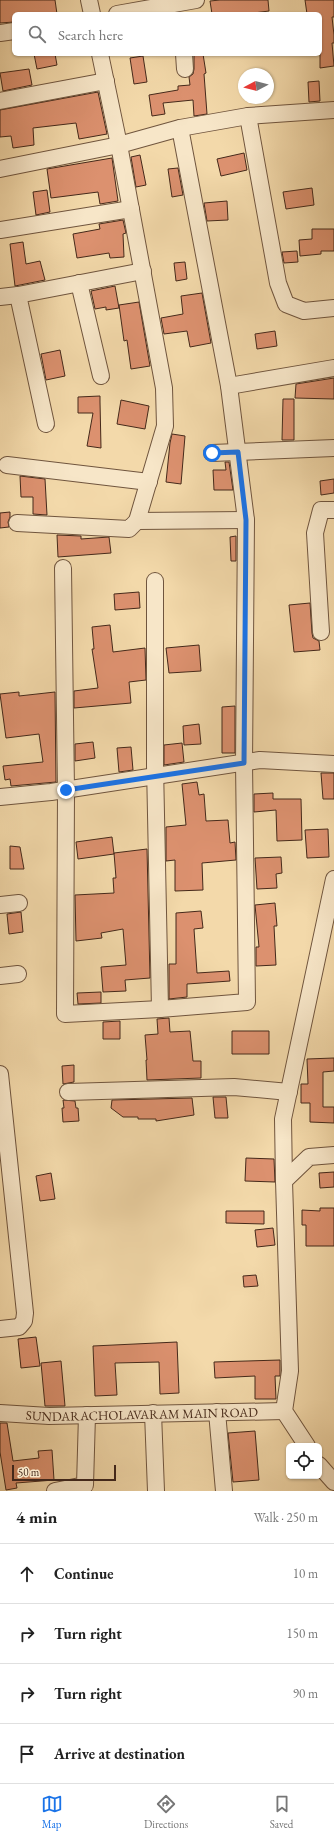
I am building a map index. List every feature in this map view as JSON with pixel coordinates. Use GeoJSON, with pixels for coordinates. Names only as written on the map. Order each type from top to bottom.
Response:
{"type":"FeatureCollection","features":[{"type":"Feature","properties":{"kind":"street"},"geometry":{"type":"LineString","coordinates":[[89,0],[92,12]]}},
{"type":"Feature","properties":{"kind":"street"},"geometry":{"type":"LineString","coordinates":[[132,12],[177,6],[196,0]]}},
{"type":"Feature","properties":{"kind":"street"},"geometry":{"type":"LineString","coordinates":[[0,33],[12,31]]}},
{"type":"Feature","properties":{"kind":"street"},"geometry":{"type":"LineString","coordinates":[[17,523],[129,529],[137,521],[165,426],[164,388],[119,145],[100,56]]}},
{"type":"Feature","properties":{"kind":"street"},"geometry":{"type":"LineString","coordinates":[[0,100],[106,82]]}},
{"type":"Feature","properties":{"kind":"street"},"geometry":{"type":"LineString","coordinates":[[0,169],[119,145],[180,128],[248,116],[334,110]]}},
{"type":"Feature","properties":{"kind":"street"},"geometry":{"type":"LineString","coordinates":[[248,116],[278,283],[286,304],[304,311],[334,308]]}},
{"type":"Feature","properties":{"kind":"street"},"geometry":{"type":"LineString","coordinates":[[62,568],[66,790],[65,1014],[160,1009],[247,1002],[244,763],[246,520],[229,386],[180,128]]}},
{"type":"Feature","properties":{"kind":"street"},"geometry":{"type":"LineString","coordinates":[[0,230],[131,209]]}},
{"type":"Feature","properties":{"kind":"street"},"geometry":{"type":"LineString","coordinates":[[0,297],[18,295],[142,271]]}},
{"type":"Feature","properties":{"kind":"street"},"geometry":{"type":"LineString","coordinates":[[78,283],[101,376]]}},
{"type":"Feature","properties":{"kind":"street"},"geometry":{"type":"LineString","coordinates":[[18,295],[46,424]]}},
{"type":"Feature","properties":{"kind":"street"},"geometry":{"type":"LineString","coordinates":[[229,386],[334,368]]}},
{"type":"Feature","properties":{"kind":"street"},"geometry":{"type":"LineString","coordinates":[[212,453],[334,448]]}},
{"type":"Feature","properties":{"kind":"street"},"geometry":{"type":"LineString","coordinates":[[7,465],[149,482]]}},
{"type":"Feature","properties":{"kind":"street"},"geometry":{"type":"LineString","coordinates":[[321,632],[315,533],[322,510],[334,510]]}},
{"type":"Feature","properties":{"kind":"street"},"geometry":{"type":"LineString","coordinates":[[137,521],[246,520]]}},
{"type":"Feature","properties":{"kind":"street"},"geometry":{"type":"LineString","coordinates":[[155,581],[155,777],[160,1009]]}},
{"type":"Feature","properties":{"kind":"street"},"geometry":{"type":"LineString","coordinates":[[0,797],[66,790],[260,760],[334,764]]}},
{"type":"Feature","properties":{"kind":"street"},"geometry":{"type":"LineString","coordinates":[[305,1443],[284,1411],[290,1371],[283,1119],[334,879]]}},
{"type":"Feature","properties":{"kind":"street"},"geometry":{"type":"LineString","coordinates":[[0,905],[19,903]]}},
{"type":"Feature","properties":{"kind":"street"},"geometry":{"type":"LineString","coordinates":[[0,976],[18,974]]}},
{"type":"Feature","properties":{"kind":"street"},"geometry":{"type":"LineString","coordinates":[[0,1074],[4,1154],[25,1318],[19,1327],[0,1329]]}},
{"type":"Feature","properties":{"kind":"street"},"geometry":{"type":"LineString","coordinates":[[68,1092],[234,1087],[289,1092]]}},
{"type":"Feature","properties":{"kind":"street"},"geometry":{"type":"LineString","coordinates":[[284,1181],[309,1157],[334,1155]]}},
{"type":"Feature","properties":{"kind":"street","name":"SUNDARACHOLAVARAM MAIN ROAD"},"geometry":{"type":"LineString","coordinates":[[0,1413],[49,1416],[284,1411]]}},
{"type":"Feature","properties":{"kind":"street"},"geometry":{"type":"LineString","coordinates":[[217,1412],[224,1491]]}},
{"type":"Feature","properties":{"kind":"street"},"geometry":{"type":"LineString","coordinates":[[153,1413],[156,1491]]}},
{"type":"Feature","properties":{"kind":"street"},"geometry":{"type":"LineString","coordinates":[[55,1491],[85,1488],[87,1415]]}},
{"type":"Feature","properties":{"kind":"street"},"geometry":{"type":"LineString","coordinates":[[322,1468],[334,1482]]}},
{"type":"Feature","properties":{"kind":"building"},"geometry":{"type":"Polygon","coordinates":[[[0,0],[55,0],[57,12],[12,12],[12,22],[0,23],[0,0]]]}},
{"type":"Feature","properties":{"kind":"building"},"geometry":{"type":"Polygon","coordinates":[[[268,0],[269,11],[212,12],[210,1],[268,0]]]}},
{"type":"Feature","properties":{"kind":"building"},"geometry":{"type":"Polygon","coordinates":[[[305,0],[334,0],[334,17],[332,17],[334,43],[332,43],[334,66],[320,68],[320,56],[322,56],[322,12],[307,12],[305,0]]]}},
{"type":"Feature","properties":{"kind":"building"},"geometry":{"type":"Polygon","coordinates":[[[34,56],[55,56],[57,65],[37,69],[34,56]]]}},
{"type":"Feature","properties":{"kind":"building"},"geometry":{"type":"Polygon","coordinates":[[[143,56],[147,82],[134,84],[130,58],[143,56]]]}},
{"type":"Feature","properties":{"kind":"building"},"geometry":{"type":"Polygon","coordinates":[[[194,56],[203,56],[206,73],[204,74],[207,114],[194,116],[193,100],[163,103],[165,114],[152,116],[149,95],[178,90],[178,86],[190,85],[189,77],[193,74],[194,56]]]}},
{"type":"Feature","properties":{"kind":"building"},"geometry":{"type":"Polygon","coordinates":[[[29,69],[32,85],[3,91],[0,73],[29,69]]]}},
{"type":"Feature","properties":{"kind":"building"},"geometry":{"type":"Polygon","coordinates":[[[319,81],[320,101],[309,102],[308,82],[319,81]]]}},
{"type":"Feature","properties":{"kind":"building"},"geometry":{"type":"Polygon","coordinates":[[[98,92],[107,134],[79,139],[76,123],[33,128],[34,145],[13,148],[11,136],[0,137],[0,110],[98,92]]]}},
{"type":"Feature","properties":{"kind":"building"},"geometry":{"type":"Polygon","coordinates":[[[244,153],[247,170],[221,176],[217,159],[244,153]]]}},
{"type":"Feature","properties":{"kind":"building"},"geometry":{"type":"Polygon","coordinates":[[[140,155],[146,185],[136,187],[131,157],[140,155]]]}},
{"type":"Feature","properties":{"kind":"building"},"geometry":{"type":"Polygon","coordinates":[[[112,158],[118,201],[100,204],[98,192],[51,198],[47,169],[112,158]]]}},
{"type":"Feature","properties":{"kind":"building"},"geometry":{"type":"Polygon","coordinates":[[[178,168],[183,195],[172,197],[168,169],[178,168]]]}},
{"type":"Feature","properties":{"kind":"building"},"geometry":{"type":"Polygon","coordinates":[[[312,188],[314,205],[286,209],[283,192],[312,188]]]}},
{"type":"Feature","properties":{"kind":"building"},"geometry":{"type":"Polygon","coordinates":[[[47,190],[50,212],[36,215],[33,192],[47,190]]]}},
{"type":"Feature","properties":{"kind":"building"},"geometry":{"type":"Polygon","coordinates":[[[227,201],[228,220],[207,221],[204,203],[227,201]]]}},
{"type":"Feature","properties":{"kind":"building"},"geometry":{"type":"Polygon","coordinates":[[[123,220],[126,233],[123,234],[124,257],[110,258],[109,253],[77,258],[73,234],[100,229],[99,224],[123,220]]]}},
{"type":"Feature","properties":{"kind":"building"},"geometry":{"type":"Polygon","coordinates":[[[312,229],[334,229],[334,251],[321,251],[321,254],[300,256],[299,240],[312,239],[312,229]]]}},
{"type":"Feature","properties":{"kind":"building"},"geometry":{"type":"Polygon","coordinates":[[[23,242],[26,264],[40,261],[45,280],[15,286],[10,244],[23,242]]]}},
{"type":"Feature","properties":{"kind":"building"},"geometry":{"type":"Polygon","coordinates":[[[297,251],[298,262],[284,263],[282,252],[297,251]]]}},
{"type":"Feature","properties":{"kind":"building"},"geometry":{"type":"Polygon","coordinates":[[[185,262],[187,279],[176,281],[174,263],[185,262]]]}},
{"type":"Feature","properties":{"kind":"building"},"geometry":{"type":"Polygon","coordinates":[[[115,286],[119,308],[106,310],[106,307],[95,309],[91,291],[115,286]]]}},
{"type":"Feature","properties":{"kind":"building"},"geometry":{"type":"Polygon","coordinates":[[[202,293],[211,343],[190,347],[187,331],[164,334],[161,318],[183,314],[181,296],[202,293]]]}},
{"type":"Feature","properties":{"kind":"building"},"geometry":{"type":"Polygon","coordinates":[[[139,302],[150,366],[131,369],[127,340],[124,341],[119,305],[139,302]]]}},
{"type":"Feature","properties":{"kind":"building"},"geometry":{"type":"Polygon","coordinates":[[[275,331],[277,346],[257,349],[255,334],[275,331]]]}},
{"type":"Feature","properties":{"kind":"building"},"geometry":{"type":"Polygon","coordinates":[[[60,350],[65,376],[46,380],[41,354],[60,350]]]}},
{"type":"Feature","properties":{"kind":"building"},"geometry":{"type":"Polygon","coordinates":[[[334,378],[334,399],[295,398],[296,384],[334,378]]]}},
{"type":"Feature","properties":{"kind":"building"},"geometry":{"type":"Polygon","coordinates":[[[100,396],[101,448],[87,446],[93,413],[78,413],[78,397],[100,396]]]}},
{"type":"Feature","properties":{"kind":"building"},"geometry":{"type":"Polygon","coordinates":[[[283,399],[294,399],[294,440],[282,440],[283,399]]]}},
{"type":"Feature","properties":{"kind":"building"},"geometry":{"type":"Polygon","coordinates":[[[121,400],[149,406],[145,429],[117,424],[121,400]]]}},
{"type":"Feature","properties":{"kind":"building"},"geometry":{"type":"Polygon","coordinates":[[[172,434],[185,436],[181,484],[166,482],[172,434]]]}},
{"type":"Feature","properties":{"kind":"building"},"geometry":{"type":"Polygon","coordinates":[[[225,462],[229,462],[233,490],[214,490],[213,470],[226,470],[225,462]]]}},
{"type":"Feature","properties":{"kind":"building"},"geometry":{"type":"Polygon","coordinates":[[[20,476],[45,479],[47,515],[33,514],[33,497],[21,497],[20,476]]]}},
{"type":"Feature","properties":{"kind":"building"},"geometry":{"type":"Polygon","coordinates":[[[334,479],[334,493],[321,495],[320,481],[334,479]]]}},
{"type":"Feature","properties":{"kind":"building"},"geometry":{"type":"Polygon","coordinates":[[[10,512],[8,522],[9,527],[0,528],[0,513],[10,512]]]}},
{"type":"Feature","properties":{"kind":"building"},"geometry":{"type":"Polygon","coordinates":[[[57,535],[81,536],[81,539],[109,537],[111,553],[58,557],[57,535]]]}},
{"type":"Feature","properties":{"kind":"building"},"geometry":{"type":"Polygon","coordinates":[[[236,536],[236,561],[231,561],[230,537],[236,536]]]}},
{"type":"Feature","properties":{"kind":"building"},"geometry":{"type":"Polygon","coordinates":[[[139,592],[140,608],[115,610],[114,594],[139,592]]]}},
{"type":"Feature","properties":{"kind":"building"},"geometry":{"type":"Polygon","coordinates":[[[310,603],[313,638],[319,641],[320,650],[294,652],[289,605],[310,603]]]}},
{"type":"Feature","properties":{"kind":"building"},"geometry":{"type":"Polygon","coordinates":[[[110,625],[113,652],[145,648],[146,680],[129,682],[131,703],[74,708],[74,691],[98,688],[92,649],[94,649],[92,627],[110,625]]]}},
{"type":"Feature","properties":{"kind":"building"},"geometry":{"type":"Polygon","coordinates":[[[199,645],[201,671],[169,673],[166,648],[199,645]]]}},
{"type":"Feature","properties":{"kind":"building"},"geometry":{"type":"Polygon","coordinates":[[[19,692],[19,696],[55,692],[56,782],[11,786],[10,779],[5,780],[3,766],[43,762],[39,734],[6,738],[0,694],[19,692]]]}},
{"type":"Feature","properties":{"kind":"building"},"geometry":{"type":"Polygon","coordinates":[[[235,706],[235,753],[222,753],[222,707],[235,706]]]}},
{"type":"Feature","properties":{"kind":"building"},"geometry":{"type":"Polygon","coordinates":[[[199,724],[201,744],[184,745],[183,726],[199,724]]]}},
{"type":"Feature","properties":{"kind":"building"},"geometry":{"type":"Polygon","coordinates":[[[93,742],[95,758],[75,761],[75,744],[93,742]]]}},
{"type":"Feature","properties":{"kind":"building"},"geometry":{"type":"Polygon","coordinates":[[[182,743],[184,762],[164,765],[164,745],[182,743]]]}},
{"type":"Feature","properties":{"kind":"building"},"geometry":{"type":"Polygon","coordinates":[[[131,747],[133,770],[119,772],[117,748],[131,747]]]}},
{"type":"Feature","properties":{"kind":"building"},"geometry":{"type":"Polygon","coordinates":[[[321,773],[334,773],[334,799],[323,799],[321,773]]]}},
{"type":"Feature","properties":{"kind":"building"},"geometry":{"type":"Polygon","coordinates":[[[197,782],[199,795],[204,794],[206,821],[228,820],[230,843],[235,842],[236,860],[202,863],[203,890],[175,891],[175,860],[166,861],[166,827],[186,825],[182,784],[197,782]]]}},
{"type":"Feature","properties":{"kind":"building"},"geometry":{"type":"Polygon","coordinates":[[[273,793],[273,799],[301,799],[302,840],[277,841],[276,810],[254,812],[254,794],[273,793]]]}},
{"type":"Feature","properties":{"kind":"building"},"geometry":{"type":"Polygon","coordinates":[[[328,829],[329,857],[307,858],[305,830],[328,829]]]}},
{"type":"Feature","properties":{"kind":"building"},"geometry":{"type":"Polygon","coordinates":[[[112,837],[114,854],[78,859],[76,842],[112,837]]]}},
{"type":"Feature","properties":{"kind":"building"},"geometry":{"type":"Polygon","coordinates":[[[10,846],[20,847],[24,869],[10,869],[10,846]]]}},
{"type":"Feature","properties":{"kind":"building"},"geometry":{"type":"Polygon","coordinates":[[[147,849],[150,978],[125,980],[126,991],[103,992],[101,967],[126,965],[123,929],[101,933],[102,938],[76,941],[75,895],[114,893],[113,878],[116,878],[114,853],[147,849]]]}},
{"type":"Feature","properties":{"kind":"building"},"geometry":{"type":"Polygon","coordinates":[[[281,857],[282,873],[276,874],[277,888],[257,889],[255,858],[281,857]]]}},
{"type":"Feature","properties":{"kind":"building"},"geometry":{"type":"Polygon","coordinates":[[[275,903],[277,926],[274,926],[276,965],[256,966],[256,947],[259,947],[255,905],[275,903]]]}},
{"type":"Feature","properties":{"kind":"building"},"geometry":{"type":"Polygon","coordinates":[[[201,911],[203,928],[194,929],[197,973],[229,971],[230,981],[187,984],[187,997],[169,999],[169,964],[176,964],[176,913],[201,911]]]}},
{"type":"Feature","properties":{"kind":"building"},"geometry":{"type":"Polygon","coordinates":[[[21,912],[23,932],[9,934],[7,914],[21,912]]]}},
{"type":"Feature","properties":{"kind":"building"},"geometry":{"type":"Polygon","coordinates":[[[101,992],[101,1003],[78,1004],[77,993],[101,992]]]}},
{"type":"Feature","properties":{"kind":"building"},"geometry":{"type":"Polygon","coordinates":[[[169,1018],[170,1032],[190,1031],[193,1061],[201,1061],[201,1078],[147,1080],[145,1035],[158,1034],[157,1019],[169,1018]]]}},
{"type":"Feature","properties":{"kind":"building"},"geometry":{"type":"Polygon","coordinates":[[[120,1021],[120,1039],[103,1039],[103,1022],[120,1021]]]}},
{"type":"Feature","properties":{"kind":"building"},"geometry":{"type":"Polygon","coordinates":[[[232,1031],[269,1031],[269,1054],[232,1054],[232,1031]]]}},
{"type":"Feature","properties":{"kind":"building"},"geometry":{"type":"Polygon","coordinates":[[[334,1058],[334,1071],[323,1072],[323,1107],[334,1107],[334,1123],[310,1122],[310,1103],[301,1103],[301,1084],[308,1084],[307,1059],[334,1058]]]}},
{"type":"Feature","properties":{"kind":"building"},"geometry":{"type":"Polygon","coordinates":[[[74,1065],[74,1082],[63,1084],[62,1066],[74,1065]]]}},
{"type":"Feature","properties":{"kind":"building"},"geometry":{"type":"Polygon","coordinates":[[[213,1097],[226,1097],[228,1118],[215,1118],[213,1097]]]}},
{"type":"Feature","properties":{"kind":"building"},"geometry":{"type":"Polygon","coordinates":[[[192,1098],[194,1115],[156,1121],[156,1119],[123,1117],[111,1108],[112,1100],[192,1098]]]}},
{"type":"Feature","properties":{"kind":"building"},"geometry":{"type":"Polygon","coordinates":[[[63,1100],[75,1101],[76,1108],[78,1108],[79,1121],[63,1122],[63,1100]]]}},
{"type":"Feature","properties":{"kind":"building"},"geometry":{"type":"Polygon","coordinates":[[[246,1158],[274,1159],[275,1182],[245,1181],[246,1158]]]}},
{"type":"Feature","properties":{"kind":"building"},"geometry":{"type":"Polygon","coordinates":[[[334,1172],[334,1187],[320,1188],[319,1173],[334,1172]]]}},
{"type":"Feature","properties":{"kind":"building"},"geometry":{"type":"Polygon","coordinates":[[[51,1173],[55,1199],[40,1201],[36,1176],[51,1173]]]}},
{"type":"Feature","properties":{"kind":"building"},"geometry":{"type":"Polygon","coordinates":[[[320,1208],[334,1208],[334,1246],[306,1246],[306,1225],[302,1225],[302,1210],[320,1211],[320,1208]]]}},
{"type":"Feature","properties":{"kind":"building"},"geometry":{"type":"Polygon","coordinates":[[[226,1211],[264,1211],[264,1224],[226,1223],[226,1211]]]}},
{"type":"Feature","properties":{"kind":"building"},"geometry":{"type":"Polygon","coordinates":[[[273,1228],[275,1245],[257,1247],[255,1230],[273,1228]]]}},
{"type":"Feature","properties":{"kind":"building"},"geometry":{"type":"Polygon","coordinates":[[[256,1275],[258,1286],[244,1287],[243,1276],[256,1275]]]}},
{"type":"Feature","properties":{"kind":"building"},"geometry":{"type":"Polygon","coordinates":[[[36,1337],[40,1366],[21,1368],[18,1339],[36,1337]]]}},
{"type":"Feature","properties":{"kind":"building"},"geometry":{"type":"Polygon","coordinates":[[[177,1342],[179,1393],[160,1394],[159,1362],[115,1363],[117,1395],[95,1396],[93,1346],[177,1342]]]}},
{"type":"Feature","properties":{"kind":"building"},"geometry":{"type":"Polygon","coordinates":[[[280,1360],[280,1376],[275,1376],[276,1399],[255,1399],[255,1376],[215,1378],[214,1362],[280,1360]]]}},
{"type":"Feature","properties":{"kind":"building"},"geometry":{"type":"Polygon","coordinates":[[[61,1361],[65,1406],[45,1406],[41,1363],[61,1361]]]}},
{"type":"Feature","properties":{"kind":"building"},"geometry":{"type":"Polygon","coordinates":[[[0,1423],[7,1423],[13,1461],[39,1458],[38,1451],[52,1450],[54,1480],[16,1483],[17,1488],[6,1490],[0,1452],[0,1423]]]}},
{"type":"Feature","properties":{"kind":"building"},"geometry":{"type":"Polygon","coordinates":[[[255,1431],[259,1480],[233,1482],[228,1433],[255,1431]]]}},
{"type":"Feature","properties":{"kind":"route"},"geometry":{"type":"LineString","coordinates":[[66,790],[244,763],[246,520],[238,452],[212,453]]}}]}
